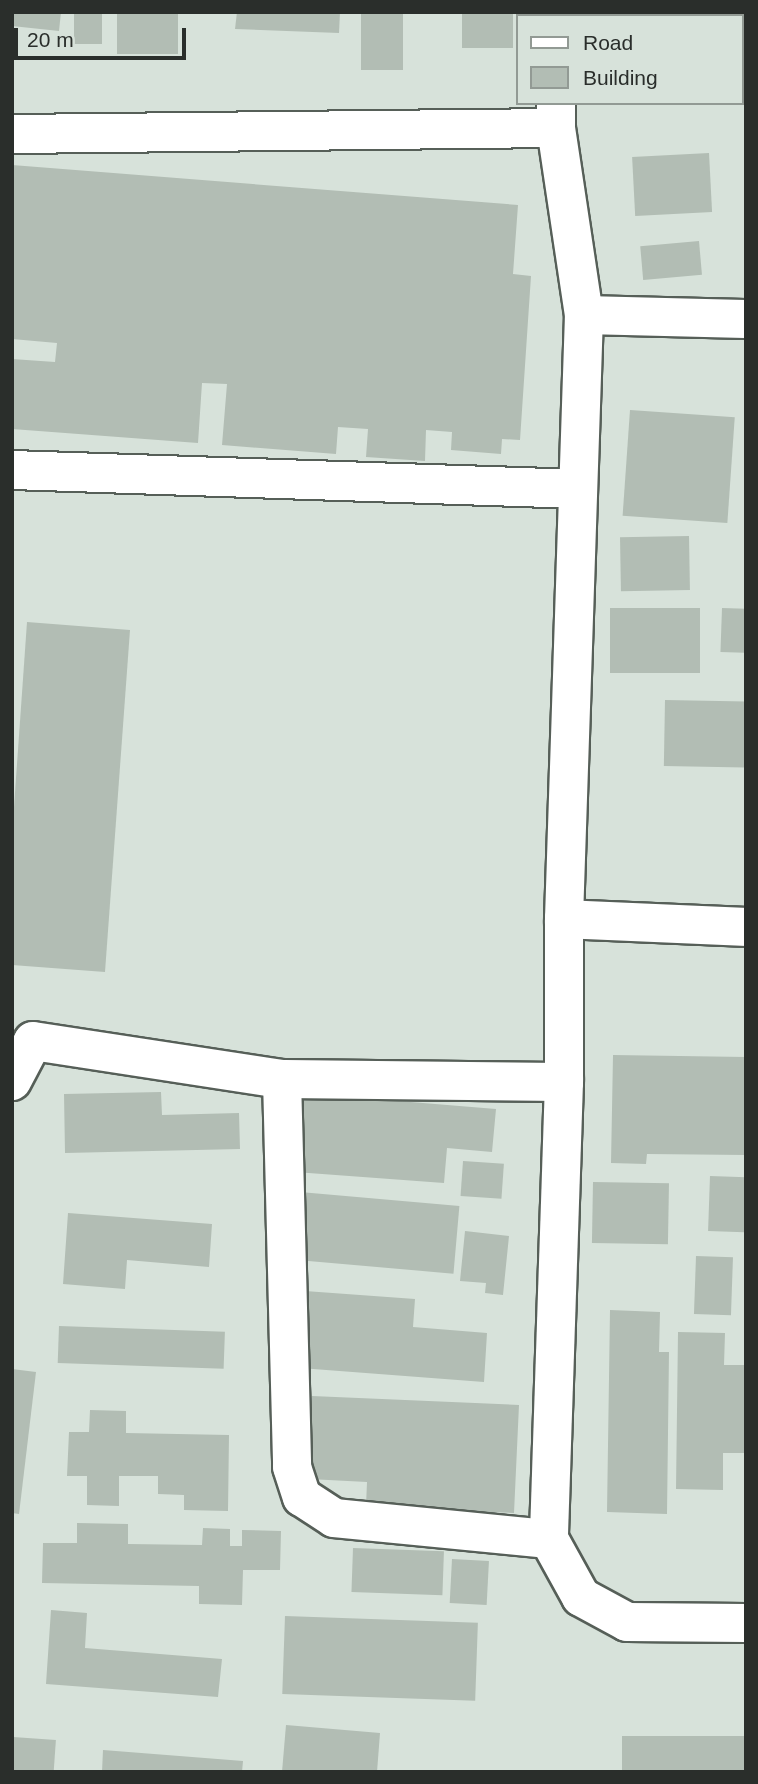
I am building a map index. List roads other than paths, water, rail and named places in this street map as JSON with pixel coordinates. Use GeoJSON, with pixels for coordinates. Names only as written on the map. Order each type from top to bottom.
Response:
{"type":"FeatureCollection","features":[{"type":"Feature","properties":{"kind":"street"},"geometry":{"type":"LineString","coordinates":[[12,134],[556,116],[584,315],[564,919],[564,1082],[549,1539],[581,1597],[627,1622],[746,1623]]}},
{"type":"Feature","properties":{"kind":"street"},"geometry":{"type":"LineString","coordinates":[[584,315],[746,319]]}},
{"type":"Feature","properties":{"kind":"street"},"geometry":{"type":"LineString","coordinates":[[12,470],[578,489]]}},
{"type":"Feature","properties":{"kind":"street"},"geometry":{"type":"LineString","coordinates":[[564,919],[746,925]]}},
{"type":"Feature","properties":{"kind":"street"},"geometry":{"type":"LineString","coordinates":[[12,1081],[33,1041],[282,1079],[564,1082]]}},
{"type":"Feature","properties":{"kind":"street"},"geometry":{"type":"LineString","coordinates":[[282,1079],[292,1467],[302,1497],[334,1518],[549,1539]]}}]}
